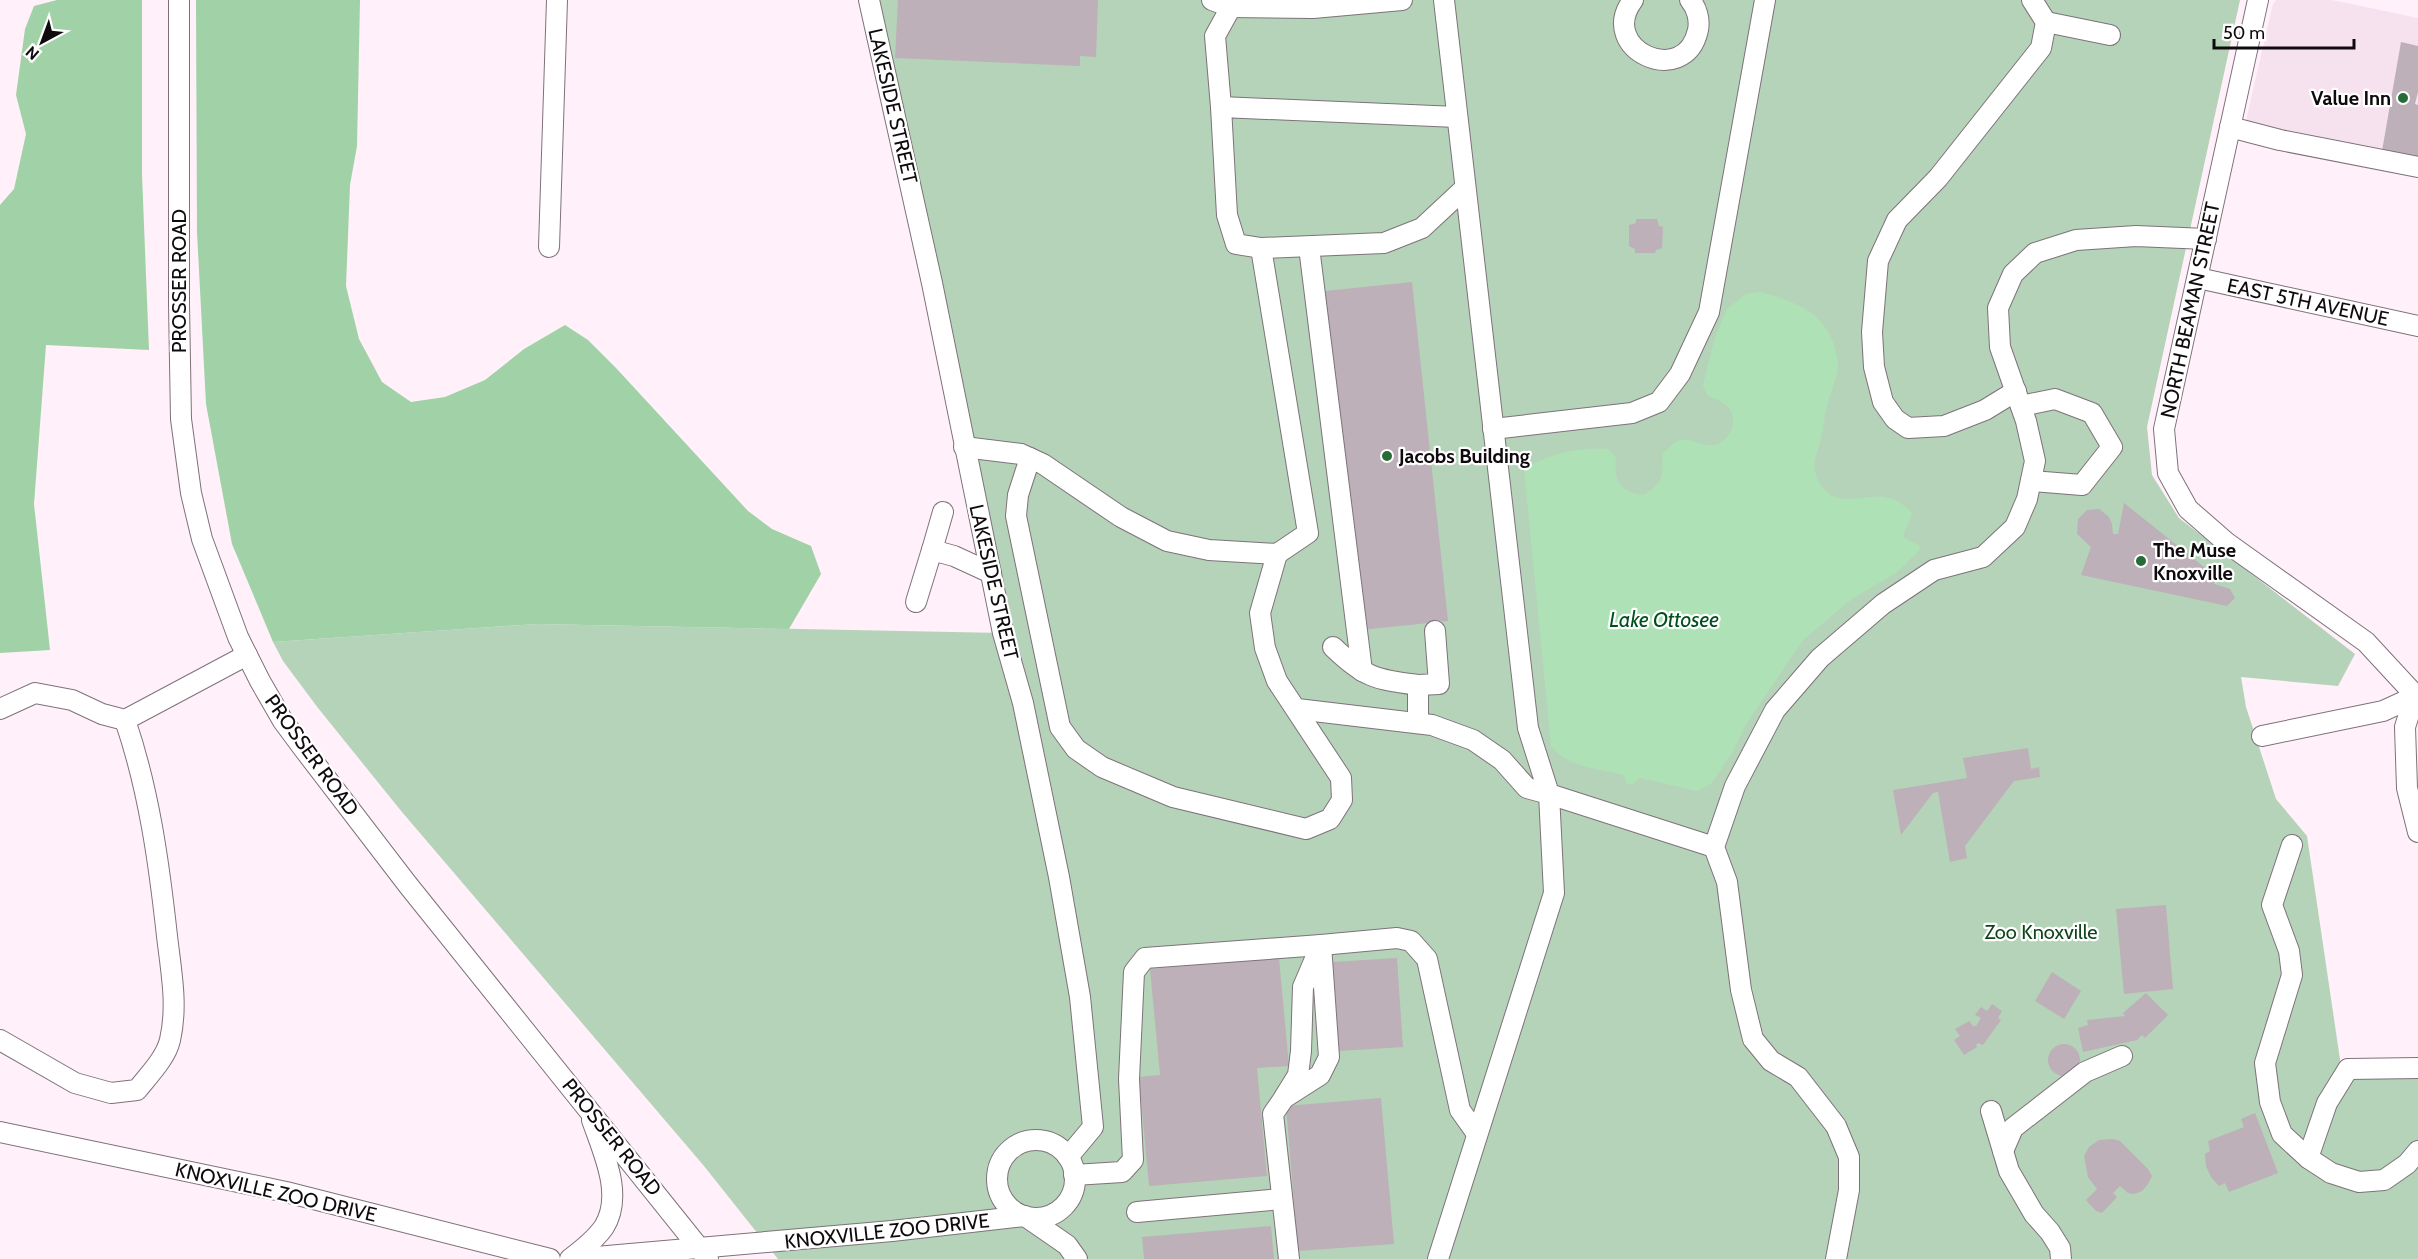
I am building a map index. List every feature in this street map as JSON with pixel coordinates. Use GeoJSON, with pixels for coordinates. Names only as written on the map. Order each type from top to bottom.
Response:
{"type":"FeatureCollection","features":[{"type":"Feature","properties":{"kind":"street","name":"PROSSER ROAD"},"geometry":{"type":"LineString","coordinates":[[179,0],[181,419],[191,493],[202,539],[212,571],[247,655],[283,721],[303,748],[408,885],[704,1254]]}},
{"type":"Feature","properties":{"kind":"street"},"geometry":{"type":"LineString","coordinates":[[549,247],[557,0]]}},
{"type":"Feature","properties":{"kind":"street","name":"LAKESIDE STREET"},"geometry":{"type":"LineString","coordinates":[[869,0],[932,283],[1003,633],[1023,704],[1080,997],[1093,1127],[1071,1166]]}},
{"type":"Feature","properties":{"kind":"street"},"geometry":{"type":"LineString","coordinates":[[1212,0],[1231,7],[1313,8],[1402,0]]}},
{"type":"Feature","properties":{"kind":"street"},"geometry":{"type":"LineString","coordinates":[[1438,1259],[1554,893],[1548,794],[1528,728],[1444,0]]}},
{"type":"Feature","properties":{"kind":"street"},"geometry":{"type":"LineString","coordinates":[[1633,0],[1626,13],[1624,26],[1627,38],[1644,56],[1656,60],[1668,60],[1680,56],[1696,38],[1699,26],[1697,14],[1690,0]]}},
{"type":"Feature","properties":{"kind":"street"},"geometry":{"type":"LineString","coordinates":[[1493,429],[1632,413],[1659,402],[1680,375],[1709,312],[1765,0]]}},
{"type":"Feature","properties":{"kind":"street"},"geometry":{"type":"LineString","coordinates":[[2031,481],[2082,485],[2112,447],[2092,413],[2055,399],[2018,398],[1944,426],[1908,428],[1895,419],[1882,402],[1874,367],[1873,320],[1878,261],[1897,220],[1938,178],[2041,48],[2046,22],[2032,0]]}},
{"type":"Feature","properties":{"kind":"street","name":"NORTH BEAMAN STREET"},"geometry":{"type":"LineString","coordinates":[[2258,0],[2164,429],[2168,473],[2188,509],[2227,543],[2366,642],[2416,695]]}},
{"type":"Feature","properties":{"kind":"street"},"geometry":{"type":"LineString","coordinates":[[1231,7],[1215,36],[1227,215],[1236,244],[1261,248],[1384,243],[1422,228],[1466,188]]}},
{"type":"Feature","properties":{"kind":"street"},"geometry":{"type":"LineString","coordinates":[[2046,22],[2110,35]]}},
{"type":"Feature","properties":{"kind":"street"},"geometry":{"type":"LineString","coordinates":[[1221,107],[1457,117]]}},
{"type":"Feature","properties":{"kind":"street"},"geometry":{"type":"LineString","coordinates":[[2230,127],[2280,140],[2418,167]]}},
{"type":"Feature","properties":{"kind":"street"},"geometry":{"type":"LineString","coordinates":[[1836,1259],[1849,1190],[1849,1156],[1836,1126],[1798,1077],[1771,1061],[1753,1039],[1741,990],[1727,882],[1714,847],[1736,786],[1774,710],[1820,658],[1883,604],[1934,570],[1983,557],[2015,527],[2027,499],[2035,461],[2018,398],[2000,347],[1998,308],[2013,274],[2036,253],[2076,240],[2136,236],[2206,239]]}},
{"type":"Feature","properties":{"kind":"street"},"geometry":{"type":"LineString","coordinates":[[1310,247],[1362,671]]}},
{"type":"Feature","properties":{"kind":"street"},"geometry":{"type":"LineString","coordinates":[[964,447],[1021,454],[1043,464],[1121,517],[1167,541],[1209,549],[1277,554],[1308,533],[1261,248]]}},
{"type":"Feature","properties":{"kind":"street","name":"EAST 5TH AVENUE"},"geometry":{"type":"LineString","coordinates":[[2198,278],[2418,327]]}},
{"type":"Feature","properties":{"kind":"street"},"geometry":{"type":"LineString","coordinates":[[1030,458],[1018,495],[1017,516],[1060,727],[1076,749],[1102,767],[1173,797],[1306,829],[1330,819],[1341,800],[1341,778],[1277,681],[1265,648],[1260,613],[1277,554]]}},
{"type":"Feature","properties":{"kind":"street"},"geometry":{"type":"LineString","coordinates":[[916,602],[943,512]]}},
{"type":"Feature","properties":{"kind":"street"},"geometry":{"type":"LineString","coordinates":[[954,556],[983,538]]}},
{"type":"Feature","properties":{"kind":"street"},"geometry":{"type":"LineString","coordinates":[[932,550],[954,556],[991,573]]}},
{"type":"Feature","properties":{"kind":"street"},"geometry":{"type":"LineString","coordinates":[[1333,647],[1355,668],[1380,680],[1418,685],[1439,684],[1435,631]]}},
{"type":"Feature","properties":{"kind":"street"},"geometry":{"type":"LineString","coordinates":[[0,709],[35,693],[72,700],[102,714],[125,720],[247,655]]}},
{"type":"Feature","properties":{"kind":"street"},"geometry":{"type":"LineString","coordinates":[[1418,685],[1418,723]]}},
{"type":"Feature","properties":{"kind":"street"},"geometry":{"type":"LineString","coordinates":[[2262,736],[2383,711],[2416,695]]}},
{"type":"Feature","properties":{"kind":"street"},"geometry":{"type":"LineString","coordinates":[[2416,695],[2405,727],[2407,788],[2418,832]]}},
{"type":"Feature","properties":{"kind":"street"},"geometry":{"type":"LineString","coordinates":[[1297,709],[1432,725],[1473,740],[1502,760],[1527,788],[1714,847]]}},
{"type":"Feature","properties":{"kind":"street"},"geometry":{"type":"LineString","coordinates":[[0,1040],[75,1083],[111,1092],[137,1089],[154,1069],[170,1043],[175,1005],[160,875],[146,793],[125,720]]}},
{"type":"Feature","properties":{"kind":"street"},"geometry":{"type":"LineString","coordinates":[[2292,845],[2272,905],[2289,951],[2292,975],[2265,1063],[2270,1102],[2282,1134],[2308,1158],[2331,1173],[2359,1182],[2384,1180],[2407,1164],[2418,1151]]}},
{"type":"Feature","properties":{"kind":"street"},"geometry":{"type":"LineString","coordinates":[[1071,1166],[1122,1172],[1133,1160],[1129,1079],[1133,984],[1134,972],[1144,958],[1397,938],[1411,941],[1427,959],[1460,1110],[1477,1134]]}},
{"type":"Feature","properties":{"kind":"street"},"geometry":{"type":"LineString","coordinates":[[1284,1098],[1320,1075],[1329,1057],[1321,945]]}},
{"type":"Feature","properties":{"kind":"street"},"geometry":{"type":"LineString","coordinates":[[1289,1259],[1273,1114],[1298,1075],[1303,987],[1321,945]]}},
{"type":"Feature","properties":{"kind":"street"},"geometry":{"type":"LineString","coordinates":[[2003,1151],[2013,1128],[2085,1072],[2122,1056]]}},
{"type":"Feature","properties":{"kind":"street"},"geometry":{"type":"LineString","coordinates":[[2308,1158],[2327,1103],[2348,1069],[2418,1068]]}},
{"type":"Feature","properties":{"kind":"street"},"geometry":{"type":"LineString","coordinates":[[572,1259],[603,1228],[611,1213],[612,1193],[608,1168],[587,1106]]}},
{"type":"Feature","properties":{"kind":"street"},"geometry":{"type":"LineString","coordinates":[[1992,1111],[2009,1171],[2034,1214],[2060,1248],[2061,1259]]}},
{"type":"Feature","properties":{"kind":"street","name":"KNOXVILLE ZOO DRIVE"},"geometry":{"type":"LineString","coordinates":[[0,1132],[286,1192],[550,1259]]}},
{"type":"Feature","properties":{"kind":"street"},"geometry":{"type":"LineString","coordinates":[[1026,1216],[1045,1217],[1057,1212],[1066,1204],[1072,1193],[1071,1166],[1059,1149],[1047,1142],[1034,1140],[1021,1143],[1010,1150],[1001,1161],[997,1173],[997,1186],[1002,1199],[1011,1209],[1026,1216],[1067,1245],[1077,1259]]}},
{"type":"Feature","properties":{"kind":"street"},"geometry":{"type":"LineString","coordinates":[[1137,1212],[1282,1199]]}},
{"type":"Feature","properties":{"kind":"street","name":"KNOXVILLE ZOO DRIVE"},"geometry":{"type":"LineString","coordinates":[[572,1259],[704,1254],[1026,1216]]}},
{"type":"Feature","properties":{"kind":"shaded area"},"geometry":{"type":"Polygon","coordinates":[[[57,0],[142,0],[142,175],[149,350],[46,345],[34,504],[50,650],[0,653],[0,205],[14,189],[26,134],[16,95],[25,29],[34,6],[57,0]]]}},
{"type":"Feature","properties":{"kind":"shaded area"},"geometry":{"type":"Polygon","coordinates":[[[196,0],[360,0],[357,146],[350,185],[346,286],[359,339],[382,382],[411,402],[445,397],[485,380],[524,349],[565,325],[588,340],[616,368],[748,511],[772,529],[811,546],[821,574],[789,629],[536,624],[273,642],[232,544],[206,404],[197,232],[196,0]]]}},
{"type":"Feature","properties":{"kind":"shaded area"},"geometry":{"type":"Polygon","coordinates":[[[2276,0],[2332,0],[2418,18],[2418,167],[2244,129],[2273,4],[2276,0]]]}},
{"type":"Feature","properties":{"kind":"green space","name":"Zoo Knoxville"},"geometry":{"type":"Polygon","coordinates":[[[869,0],[2240,0],[2147,427],[2152,475],[2179,518],[2355,654],[2338,686],[2241,677],[2246,707],[2276,799],[2307,836],[2342,1073],[2418,1073],[2418,1259],[778,1259],[704,1166],[402,812],[318,708],[283,661],[273,642],[536,624],[1003,633],[869,0]]]}},
{"type":"Feature","properties":{"kind":"water","name":"Lake Ottosee"},"geometry":{"type":"Polygon","coordinates":[[[1759,292],[1784,299],[1806,310],[1816,317],[1831,336],[1838,365],[1815,460],[1815,471],[1819,482],[1826,491],[1842,499],[1880,497],[1902,504],[1912,513],[1903,537],[1920,546],[1919,551],[1896,573],[1853,598],[1803,640],[1746,724],[1732,753],[1711,784],[1697,791],[1640,778],[1634,785],[1626,783],[1624,775],[1574,763],[1565,759],[1551,746],[1524,468],[1564,452],[1608,449],[1616,458],[1616,473],[1620,484],[1629,491],[1644,495],[1659,482],[1662,473],[1662,454],[1675,442],[1687,440],[1705,445],[1720,443],[1730,432],[1733,416],[1723,403],[1707,395],[1703,385],[1715,337],[1727,309],[1746,294],[1759,292]]]}},
{"type":"Feature","properties":{"kind":"building"},"geometry":{"type":"Polygon","coordinates":[[[898,0],[1098,0],[1096,57],[1080,56],[1080,66],[895,58],[898,0]]]}},
{"type":"Feature","properties":{"kind":"building","name":"Value Inn"},"geometry":{"type":"Polygon","coordinates":[[[2401,42],[2418,46],[2418,92],[2415,104],[2418,105],[2418,159],[2382,151],[2401,42]]]}},
{"type":"Feature","properties":{"kind":"building"},"geometry":{"type":"Polygon","coordinates":[[[1636,219],[1657,219],[1659,226],[1663,227],[1662,248],[1656,250],[1655,253],[1635,253],[1635,249],[1629,246],[1629,225],[1636,223],[1636,219]]]}},
{"type":"Feature","properties":{"kind":"building","name":"Jacobs Building"},"geometry":{"type":"Polygon","coordinates":[[[1412,282],[1448,621],[1361,630],[1325,291],[1412,282]]]}},
{"type":"Feature","properties":{"kind":"building","name":"The Muse Knoxville"},"geometry":{"type":"Polygon","coordinates":[[[2124,503],[2214,575],[2214,584],[2230,589],[2235,598],[2227,606],[2081,575],[2091,547],[2077,534],[2078,519],[2087,510],[2099,509],[2109,517],[2113,534],[2118,534],[2124,503]]]}},
{"type":"Feature","properties":{"kind":"building"},"geometry":{"type":"Polygon","coordinates":[[[2028,748],[2031,769],[2039,767],[2040,777],[2014,781],[1965,846],[1967,858],[1950,862],[1938,792],[1933,793],[1901,835],[1893,790],[1967,778],[1963,758],[2028,748]]]}},
{"type":"Feature","properties":{"kind":"building"},"geometry":{"type":"Polygon","coordinates":[[[2166,905],[2173,989],[2124,994],[2116,909],[2166,905]]]}},
{"type":"Feature","properties":{"kind":"building"},"geometry":{"type":"Polygon","coordinates":[[[1279,958],[1289,1066],[1257,1068],[1267,1176],[1149,1186],[1139,1077],[1160,1075],[1150,969],[1279,958]]]}},
{"type":"Feature","properties":{"kind":"building"},"geometry":{"type":"Polygon","coordinates":[[[1397,958],[1403,1047],[1339,1051],[1333,962],[1397,958]]]}},
{"type":"Feature","properties":{"kind":"building"},"geometry":{"type":"Polygon","coordinates":[[[2052,972],[2081,991],[2064,1019],[2035,1001],[2052,972]]]}},
{"type":"Feature","properties":{"kind":"building"},"geometry":{"type":"Polygon","coordinates":[[[2146,993],[2168,1015],[2145,1038],[2142,1035],[2137,1040],[2083,1052],[2078,1028],[2088,1025],[2087,1020],[2125,1016],[2123,1013],[2146,993]]]}},
{"type":"Feature","properties":{"kind":"building"},"geometry":{"type":"Polygon","coordinates":[[[1992,1004],[2002,1011],[1998,1018],[2001,1020],[1983,1045],[1978,1043],[1977,1047],[1964,1055],[1954,1040],[1960,1036],[1955,1029],[1969,1021],[1976,1026],[1981,1018],[1975,1015],[1981,1007],[1987,1011],[1992,1004]]]}},
{"type":"Feature","properties":{"kind":"building"},"geometry":{"type":"Polygon","coordinates":[[[2064,1044],[2075,1049],[2080,1060],[2075,1071],[2064,1076],[2053,1071],[2048,1060],[2053,1049],[2064,1044]]]}},
{"type":"Feature","properties":{"kind":"building"},"geometry":{"type":"Polygon","coordinates":[[[1381,1098],[1394,1244],[1298,1251],[1286,1106],[1381,1098]]]}},
{"type":"Feature","properties":{"kind":"building"},"geometry":{"type":"Polygon","coordinates":[[[2255,1113],[2278,1173],[2229,1192],[2225,1183],[2219,1186],[2211,1177],[2206,1166],[2205,1154],[2210,1151],[2208,1141],[2244,1127],[2241,1119],[2255,1113]]]}},
{"type":"Feature","properties":{"kind":"building"},"geometry":{"type":"Polygon","coordinates":[[[2099,1140],[2120,1141],[2152,1176],[2142,1191],[2134,1194],[2128,1193],[2120,1186],[2113,1193],[2117,1197],[2102,1213],[2096,1211],[2086,1200],[2097,1189],[2088,1177],[2084,1156],[2089,1147],[2099,1140]]]}},
{"type":"Feature","properties":{"kind":"building"},"geometry":{"type":"Polygon","coordinates":[[[1271,1226],[1274,1259],[1144,1259],[1142,1237],[1271,1226]]]}},
{"type":"Feature","properties":{"kind":"place","name":"Value Inn"},"geometry":{"type":"Point","coordinates":[2403,98]}},
{"type":"Feature","properties":{"kind":"place","name":"Jacobs Building"},"geometry":{"type":"Point","coordinates":[1387,456]}},
{"type":"Feature","properties":{"kind":"place","name":"The Muse Knoxville"},"geometry":{"type":"Point","coordinates":[2141,561]}}]}
